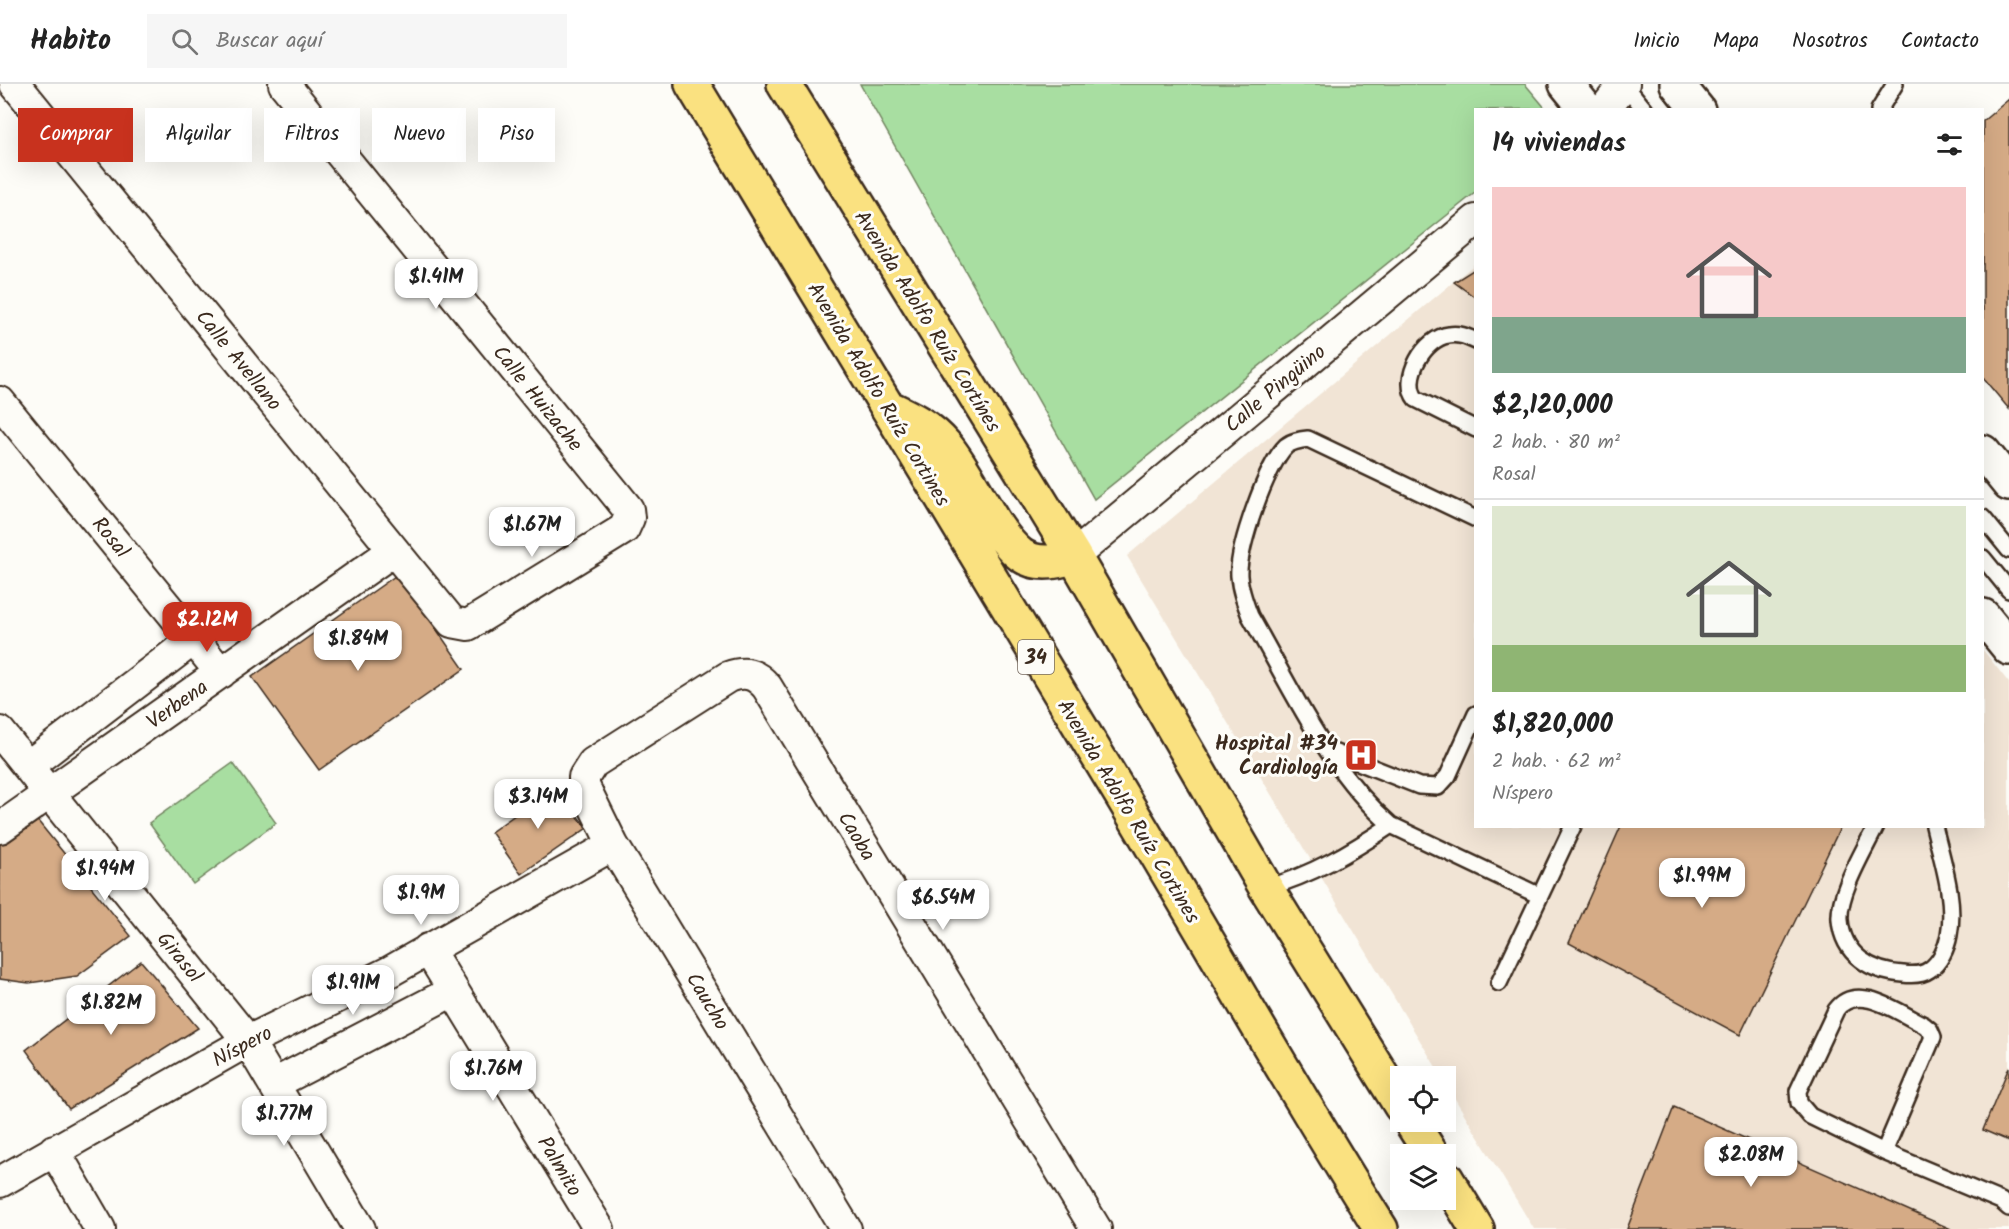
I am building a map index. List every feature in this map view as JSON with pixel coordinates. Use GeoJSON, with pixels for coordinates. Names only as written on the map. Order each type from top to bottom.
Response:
{"type":"FeatureCollection","features":[{"type":"Feature","properties":{"kind":"main road","name":"Avenida Adolfo Ruíz Cortines"},"geometry":{"type":"LineString","coordinates":[[692,84],[890,408],[1332,1152],[1381,1229]]}},
{"type":"Feature","properties":{"kind":"main road","name":"Avenida Adolfo Ruíz Cortínes"},"geometry":{"type":"LineString","coordinates":[[784,84],[1074,556]]}},
{"type":"Feature","properties":{"kind":"main road"},"geometry":{"type":"LineString","coordinates":[[1566,84],[1607,100]]}},
{"type":"Feature","properties":{"kind":"main road"},"geometry":{"type":"LineString","coordinates":[[1677,84],[1696,108]]}},
{"type":"Feature","properties":{"kind":"main road"},"geometry":{"type":"LineString","coordinates":[[890,408],[919,422],[947,447],[1000,528],[1021,555],[1044,562],[1074,556],[1266,888],[1390,1088]]}},
{"type":"Feature","properties":{"kind":"main road"},"geometry":{"type":"LineString","coordinates":[[1984,453],[2009,484]]}},
{"type":"Feature","properties":{"kind":"main road"},"geometry":{"type":"LineString","coordinates":[[1984,617],[2009,648]]}},
{"type":"Feature","properties":{"kind":"main road"},"geometry":{"type":"LineString","coordinates":[[1456,1194],[1477,1229]]}},
{"type":"Feature","properties":{"kind":"street","name":"Calle Avellano"},"geometry":{"type":"LineString","coordinates":[[15,84],[452,622],[468,625]]}},
{"type":"Feature","properties":{"kind":"street","name":"Calle Huizache"},"geometry":{"type":"LineString","coordinates":[[284,84],[624,504],[629,518],[624,529],[468,625]]}},
{"type":"Feature","properties":{"kind":"street","name":"Calle Pingüino"},"geometry":{"type":"LineString","coordinates":[[1074,556],[1474,222]]}},
{"type":"Feature","properties":{"kind":"street","name":"Rosal"},"geometry":{"type":"LineString","coordinates":[[0,402],[221,673]]}},
{"type":"Feature","properties":{"kind":"street","name":"Verbena"},"geometry":{"type":"LineString","coordinates":[[0,828],[393,551]]}},
{"type":"Feature","properties":{"kind":"street","name":"Verbena"},"geometry":{"type":"LineString","coordinates":[[28,766],[194,639]]}},
{"type":"Feature","properties":{"kind":"street","name":"Caoba"},"geometry":{"type":"LineString","coordinates":[[587,770],[728,677],[741,673],[759,677],[1096,1229]]}},
{"type":"Feature","properties":{"kind":"street","name":"Girasol"},"geometry":{"type":"LineString","coordinates":[[0,732],[248,1041],[360,1229]]}},
{"type":"Feature","properties":{"kind":"street","name":"Caucho"},"geometry":{"type":"LineString","coordinates":[[587,770],[584,777],[587,795],[613,845],[846,1229]]}},
{"type":"Feature","properties":{"kind":"street","name":"Níspero"},"geometry":{"type":"LineString","coordinates":[[0,1182],[248,1041],[389,972],[613,845]]}},
{"type":"Feature","properties":{"kind":"street","name":"Palmito"},"geometry":{"type":"LineString","coordinates":[[429,949],[599,1229]]}},
{"type":"Feature","properties":{"kind":"street"},"geometry":{"type":"LineString","coordinates":[[274,1084],[453,991]]}},
{"type":"Feature","properties":{"kind":"street"},"geometry":{"type":"LineString","coordinates":[[54,1150],[100,1229]]}},
{"type":"Feature","properties":{"kind":"lane"},"geometry":{"type":"LineString","coordinates":[[1880,108],[1895,84]]}},
{"type":"Feature","properties":{"kind":"lane"},"geometry":{"type":"LineString","coordinates":[[1607,100],[1637,108]]}},
{"type":"Feature","properties":{"kind":"lane"},"geometry":{"type":"LineString","coordinates":[[1474,340],[1462,334],[1441,337],[1425,350],[1409,379],[1411,393],[1416,399],[1474,428]]}},
{"type":"Feature","properties":{"kind":"lane"},"geometry":{"type":"LineString","coordinates":[[1474,518],[1308,439],[1295,441],[1280,454],[1254,508],[1240,550],[1241,594],[1250,616],[1328,750],[1373,810],[1391,825],[1540,896]]}},
{"type":"Feature","properties":{"kind":"lane"},"geometry":{"type":"LineString","coordinates":[[1984,519],[2009,550]]}},
{"type":"Feature","properties":{"kind":"lane"},"geometry":{"type":"LineString","coordinates":[[1984,559],[2009,590]]}},
{"type":"Feature","properties":{"kind":"lane"},"geometry":{"type":"LineString","coordinates":[[1328,750],[1419,786],[1438,787],[1448,776],[1474,718]]}},
{"type":"Feature","properties":{"kind":"lane"},"geometry":{"type":"LineString","coordinates":[[1266,888],[1295,880],[1330,863],[1391,825]]}},
{"type":"Feature","properties":{"kind":"lane"},"geometry":{"type":"LineString","coordinates":[[1499,982],[1572,828]]}},
{"type":"Feature","properties":{"kind":"lane"},"geometry":{"type":"LineString","coordinates":[[1875,828],[1842,904],[1840,918],[1843,936],[1849,948],[1867,966],[1891,974],[1912,975],[1929,971],[1939,960],[1949,936],[1951,921],[1948,885],[1934,828]]}},
{"type":"Feature","properties":{"kind":"lane"},"geometry":{"type":"LineString","coordinates":[[1884,1152],[1933,1037],[1930,1030],[1914,1020],[1866,998],[1850,998],[1842,1002],[1836,1010],[1798,1091],[1799,1103],[1810,1116],[1884,1152],[2001,1201],[2009,1208]]}},
{"type":"Feature","properties":{"kind":"shaded area","name":"Hospital #34 Cardiología"},"geometry":{"type":"Polygon","coordinates":[[[1474,265],[1474,828],[1984,828],[1984,651],[2009,683],[2009,1229],[1534,1229],[1456,1100],[1456,1066],[1435,1066],[1127,556],[1474,265]]]}},
{"type":"Feature","properties":{"kind":"green space"},"geometry":{"type":"Polygon","coordinates":[[[860,84],[1525,84],[1545,108],[1474,108],[1474,194],[1094,499],[860,84]]]}},
{"type":"Feature","properties":{"kind":"green space"},"geometry":{"type":"Polygon","coordinates":[[[233,763],[276,823],[193,884],[149,823],[233,763]]]}},
{"type":"Feature","properties":{"kind":"building"},"geometry":{"type":"Polygon","coordinates":[[[2009,99],[2009,409],[1984,379],[1984,120],[2009,99]]]}},
{"type":"Feature","properties":{"kind":"building"},"geometry":{"type":"Polygon","coordinates":[[[1474,269],[1474,297],[1454,282],[1474,269]]]}},
{"type":"Feature","properties":{"kind":"building"},"geometry":{"type":"Polygon","coordinates":[[[398,574],[464,669],[319,770],[252,677],[398,574]]]}},
{"type":"Feature","properties":{"kind":"building"},"geometry":{"type":"Polygon","coordinates":[[[554,787],[587,828],[521,874],[491,832],[554,787]]]}},
{"type":"Feature","properties":{"kind":"building"},"geometry":{"type":"Polygon","coordinates":[[[33,815],[131,936],[77,976],[29,983],[0,979],[0,843],[33,815]]]}},
{"type":"Feature","properties":{"kind":"building"},"geometry":{"type":"Polygon","coordinates":[[[1620,828],[1840,828],[1740,1035],[1569,943],[1620,828]]]}},
{"type":"Feature","properties":{"kind":"building"},"geometry":{"type":"Polygon","coordinates":[[[141,961],[198,1028],[69,1109],[26,1050],[141,961]]]}},
{"type":"Feature","properties":{"kind":"building"},"geometry":{"type":"Polygon","coordinates":[[[2009,1067],[2009,1141],[1983,1130],[2009,1067]]]}},
{"type":"Feature","properties":{"kind":"building"},"geometry":{"type":"Polygon","coordinates":[[[1674,1107],[1951,1229],[1627,1229],[1674,1107]]]}},
{"type":"Feature","properties":{"kind":"place","name":"Hospital #34 Cardiología"},"geometry":{"type":"Point","coordinates":[1361,755]}}]}
